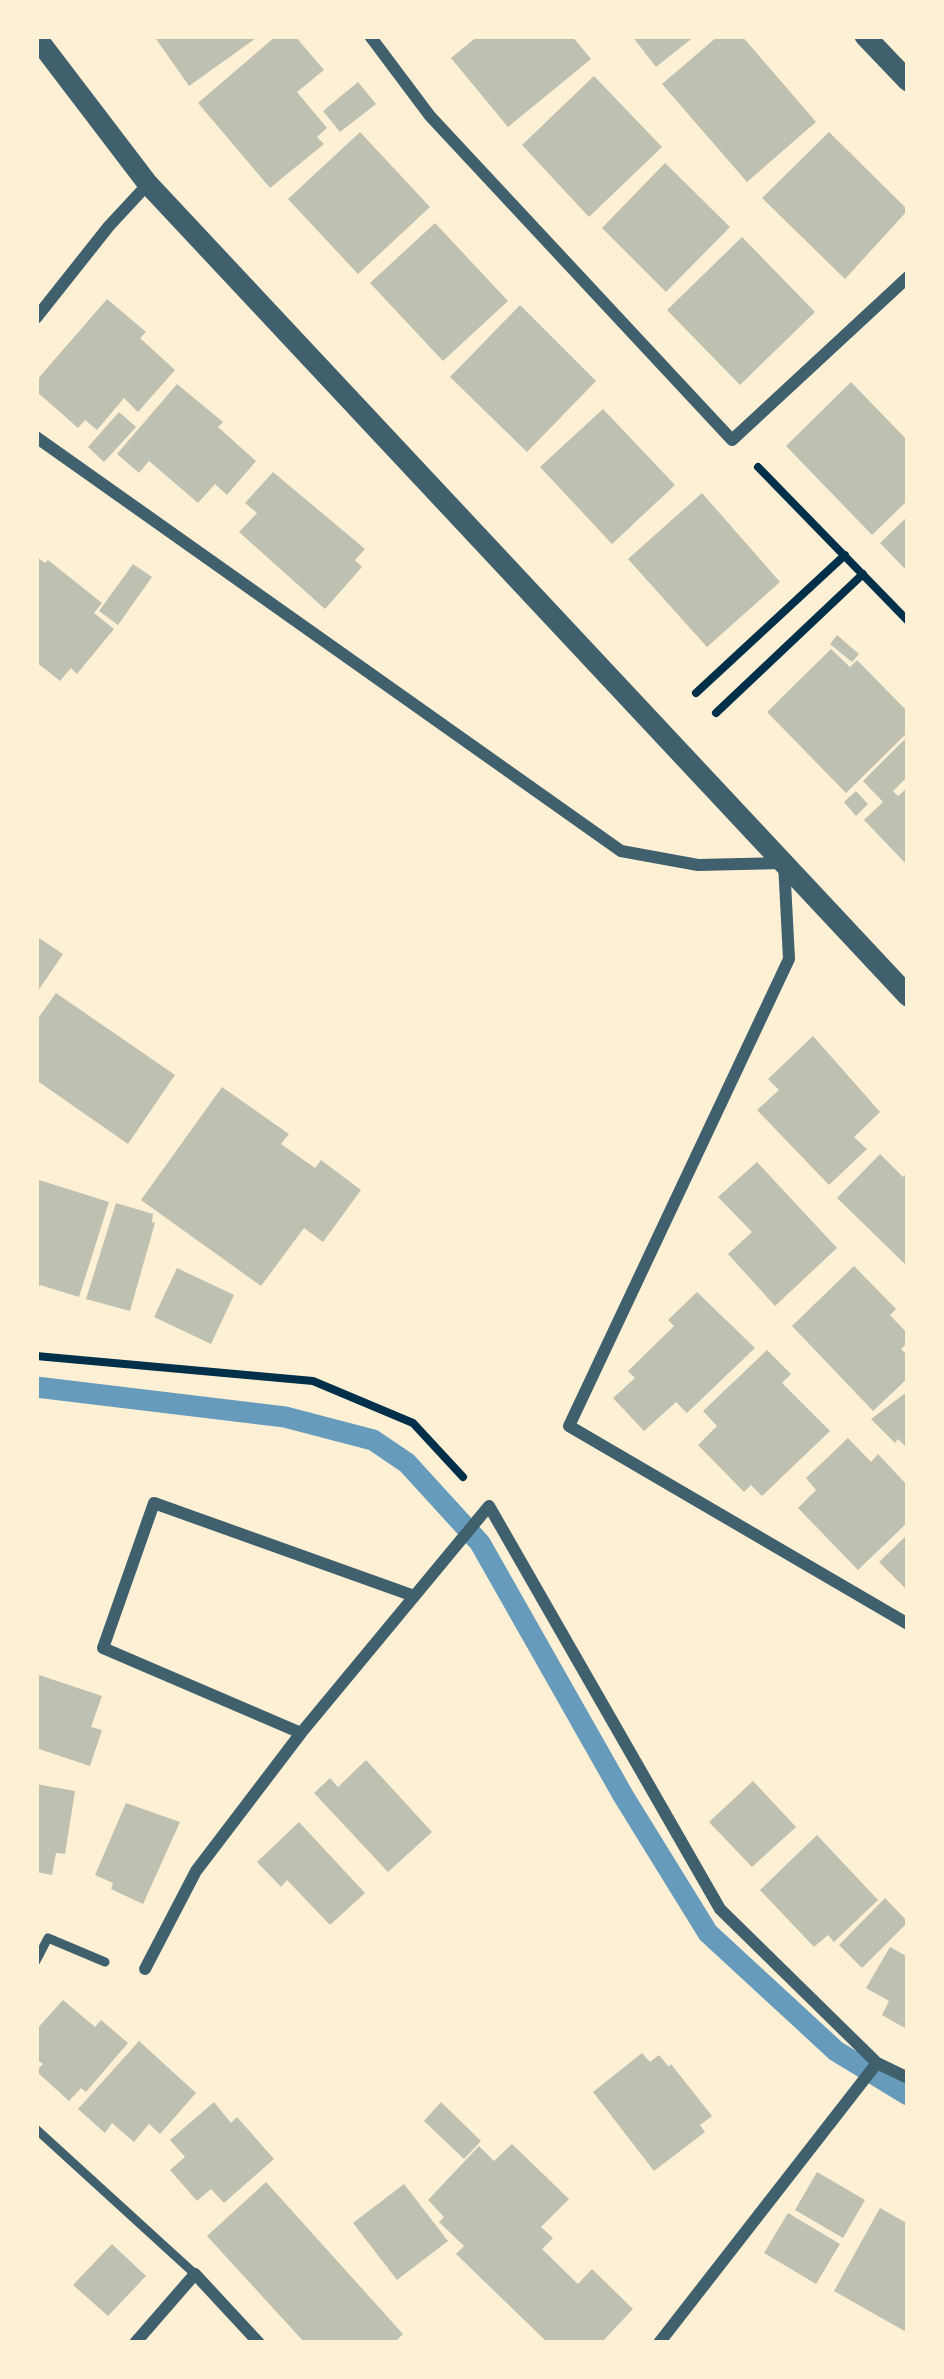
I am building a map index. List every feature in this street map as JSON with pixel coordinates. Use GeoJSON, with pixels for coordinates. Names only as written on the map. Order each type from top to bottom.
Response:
{"type":"FeatureCollection","features":[{"type":"Feature","properties":{"kind":"street"},"geometry":{"type":"LineString","coordinates":[[370,36],[430,116],[732,440],[908,277]]}},
{"type":"Feature","properties":{"kind":"street"},"geometry":{"type":"LineString","coordinates":[[865,36],[908,81]]}},
{"type":"Feature","properties":{"kind":"street"},"geometry":{"type":"LineString","coordinates":[[36,37],[148,184],[908,996]]}},
{"type":"Feature","properties":{"kind":"street"},"geometry":{"type":"LineString","coordinates":[[36,318],[148,184]]}},
{"type":"Feature","properties":{"kind":"street"},"geometry":{"type":"LineString","coordinates":[[36,436],[621,850],[698,865],[784,863]]}},
{"type":"Feature","properties":{"kind":"street"},"geometry":{"type":"LineString","coordinates":[[784,863],[789,958],[569,1426],[908,1624]]}},
{"type":"Feature","properties":{"kind":"street"},"geometry":{"type":"LineString","coordinates":[[301,1733],[103,1648],[154,1503],[414,1596]]}},
{"type":"Feature","properties":{"kind":"street"},"geometry":{"type":"LineString","coordinates":[[145,1969],[196,1871],[301,1733],[489,1505],[720,1909],[877,2063],[908,2078]]}},
{"type":"Feature","properties":{"kind":"street"},"geometry":{"type":"LineString","coordinates":[[659,2343],[877,2063]]}},
{"type":"Feature","properties":{"kind":"street"},"geometry":{"type":"LineString","coordinates":[[136,2343],[195,2274],[259,2343]]}},
{"type":"Feature","properties":{"kind":"lane"},"geometry":{"type":"LineString","coordinates":[[36,1961],[48,1939],[104,1961]]}},
{"type":"Feature","properties":{"kind":"lane"},"geometry":{"type":"LineString","coordinates":[[36,2129],[195,2274]]}},
{"type":"Feature","properties":{"kind":"path"},"geometry":{"type":"LineString","coordinates":[[732,440],[908,621]]}},
{"type":"Feature","properties":{"kind":"path"},"geometry":{"type":"LineString","coordinates":[[696,692],[844,555]]}},
{"type":"Feature","properties":{"kind":"path"},"geometry":{"type":"LineString","coordinates":[[716,713],[863,574]]}},
{"type":"Feature","properties":{"kind":"path"},"geometry":{"type":"LineString","coordinates":[[36,1356],[313,1382],[413,1423],[489,1505]]}},
{"type":"Feature","properties":{"kind":"building"},"geometry":{"type":"Polygon","coordinates":[[[154,36],[259,36],[189,86],[154,36]]]}},
{"type":"Feature","properties":{"kind":"building"},"geometry":{"type":"Polygon","coordinates":[[[276,36],[295,36],[324,70],[297,92],[327,128],[317,137],[324,144],[270,188],[198,103],[276,36]]]}},
{"type":"Feature","properties":{"kind":"building"},"geometry":{"type":"Polygon","coordinates":[[[478,36],[572,36],[591,59],[508,127],[451,58],[478,36]]]}},
{"type":"Feature","properties":{"kind":"building"},"geometry":{"type":"Polygon","coordinates":[[[632,36],[695,36],[656,67],[632,36]]]}},
{"type":"Feature","properties":{"kind":"building"},"geometry":{"type":"Polygon","coordinates":[[[718,36],[742,36],[816,122],[747,182],[662,84],[718,36]]]}},
{"type":"Feature","properties":{"kind":"building"},"geometry":{"type":"Polygon","coordinates":[[[594,76],[662,147],[589,217],[522,145],[594,76]]]}},
{"type":"Feature","properties":{"kind":"building"},"geometry":{"type":"Polygon","coordinates":[[[358,82],[376,104],[340,132],[323,111],[358,82]]]}},
{"type":"Feature","properties":{"kind":"building"},"geometry":{"type":"Polygon","coordinates":[[[360,132],[430,207],[358,274],[288,199],[360,132]]]}},
{"type":"Feature","properties":{"kind":"building"},"geometry":{"type":"Polygon","coordinates":[[[829,132],[908,210],[845,279],[762,198],[829,132]]]}},
{"type":"Feature","properties":{"kind":"building"},"geometry":{"type":"Polygon","coordinates":[[[665,163],[730,227],[666,292],[602,228],[665,163]]]}},
{"type":"Feature","properties":{"kind":"building"},"geometry":{"type":"Polygon","coordinates":[[[435,223],[508,301],[443,361],[370,283],[435,223]]]}},
{"type":"Feature","properties":{"kind":"building"},"geometry":{"type":"Polygon","coordinates":[[[742,237],[815,312],[740,385],[667,310],[742,237]]]}},
{"type":"Feature","properties":{"kind":"building"},"geometry":{"type":"Polygon","coordinates":[[[107,299],[146,332],[140,338],[175,370],[138,412],[124,398],[97,430],[85,420],[78,428],[36,391],[36,381],[107,299]]]}},
{"type":"Feature","properties":{"kind":"building"},"geometry":{"type":"Polygon","coordinates":[[[520,305],[596,381],[527,452],[450,377],[520,305]]]}},
{"type":"Feature","properties":{"kind":"building"},"geometry":{"type":"Polygon","coordinates":[[[851,382],[908,441],[908,500],[872,535],[786,446],[851,382]]]}},
{"type":"Feature","properties":{"kind":"building"},"geometry":{"type":"Polygon","coordinates":[[[177,384],[223,422],[218,427],[256,461],[227,495],[215,484],[198,503],[149,461],[139,473],[117,454],[177,384]]]}},
{"type":"Feature","properties":{"kind":"building"},"geometry":{"type":"Polygon","coordinates":[[[603,409],[675,485],[612,544],[540,467],[603,409]]]}},
{"type":"Feature","properties":{"kind":"building"},"geometry":{"type":"Polygon","coordinates":[[[119,412],[136,427],[104,462],[88,447],[119,412]]]}},
{"type":"Feature","properties":{"kind":"building"},"geometry":{"type":"Polygon","coordinates":[[[273,472],[365,549],[355,560],[362,567],[325,609],[239,532],[257,513],[245,503],[273,472]]]}},
{"type":"Feature","properties":{"kind":"building"},"geometry":{"type":"Polygon","coordinates":[[[702,493],[780,582],[707,647],[628,559],[702,493]]]}},
{"type":"Feature","properties":{"kind":"building"},"geometry":{"type":"Polygon","coordinates":[[[908,516],[908,572],[880,543],[908,516]]]}},
{"type":"Feature","properties":{"kind":"building"},"geometry":{"type":"Polygon","coordinates":[[[36,556],[45,563],[48,560],[102,603],[94,613],[114,629],[77,674],[71,668],[60,681],[36,662],[36,556]]]}},
{"type":"Feature","properties":{"kind":"building"},"geometry":{"type":"Polygon","coordinates":[[[133,564],[152,577],[118,625],[99,611],[133,564]]]}},
{"type":"Feature","properties":{"kind":"building"},"geometry":{"type":"Polygon","coordinates":[[[837,635],[859,654],[852,662],[830,644],[837,635]]]}},
{"type":"Feature","properties":{"kind":"building"},"geometry":{"type":"Polygon","coordinates":[[[831,649],[850,667],[857,660],[908,712],[908,732],[846,793],[767,712],[831,649]]]}},
{"type":"Feature","properties":{"kind":"building"},"geometry":{"type":"Polygon","coordinates":[[[905,739],[908,776],[893,791],[898,796],[908,787],[908,866],[864,820],[883,802],[863,781],[905,739]]]}},
{"type":"Feature","properties":{"kind":"building"},"geometry":{"type":"Polygon","coordinates":[[[856,791],[868,804],[856,816],[844,802],[856,791]]]}},
{"type":"Feature","properties":{"kind":"building"},"geometry":{"type":"Polygon","coordinates":[[[36,936],[63,954],[36,994],[36,936]]]}},
{"type":"Feature","properties":{"kind":"building"},"geometry":{"type":"Polygon","coordinates":[[[56,993],[175,1075],[128,1144],[36,1080],[36,1021],[56,993]]]}},
{"type":"Feature","properties":{"kind":"building"},"geometry":{"type":"Polygon","coordinates":[[[813,1036],[880,1112],[854,1137],[867,1149],[829,1185],[757,1110],[779,1090],[768,1079],[813,1036]]]}},
{"type":"Feature","properties":{"kind":"building"},"geometry":{"type":"Polygon","coordinates":[[[222,1087],[289,1134],[281,1144],[315,1168],[321,1160],[361,1190],[323,1242],[304,1228],[261,1286],[141,1200],[222,1087]]]}},
{"type":"Feature","properties":{"kind":"building"},"geometry":{"type":"Polygon","coordinates":[[[880,1154],[903,1177],[908,1171],[908,1267],[837,1198],[880,1154]]]}},
{"type":"Feature","properties":{"kind":"building"},"geometry":{"type":"Polygon","coordinates":[[[757,1162],[837,1248],[775,1306],[728,1254],[752,1232],[718,1197],[757,1162]]]}},
{"type":"Feature","properties":{"kind":"building"},"geometry":{"type":"Polygon","coordinates":[[[36,1179],[109,1202],[79,1297],[40,1285],[36,1293],[36,1179]]]}},
{"type":"Feature","properties":{"kind":"building"},"geometry":{"type":"Polygon","coordinates":[[[116,1203],[153,1214],[155,1223],[130,1311],[86,1299],[116,1203]]]}},
{"type":"Feature","properties":{"kind":"building"},"geometry":{"type":"Polygon","coordinates":[[[854,1266],[896,1309],[890,1315],[908,1334],[901,1349],[908,1356],[908,1378],[873,1411],[792,1326],[854,1266]]]}},
{"type":"Feature","properties":{"kind":"building"},"geometry":{"type":"Polygon","coordinates":[[[177,1268],[234,1295],[211,1344],[154,1317],[177,1268]]]}},
{"type":"Feature","properties":{"kind":"building"},"geometry":{"type":"Polygon","coordinates":[[[697,1292],[755,1348],[687,1413],[676,1402],[644,1431],[613,1398],[635,1378],[628,1371],[674,1326],[668,1320],[697,1292]]]}},
{"type":"Feature","properties":{"kind":"building"},"geometry":{"type":"Polygon","coordinates":[[[767,1350],[791,1374],[782,1383],[830,1431],[762,1496],[751,1485],[744,1492],[698,1445],[717,1426],[703,1411],[767,1350]]]}},
{"type":"Feature","properties":{"kind":"building"},"geometry":{"type":"Polygon","coordinates":[[[908,1391],[908,1449],[871,1419],[908,1391]]]}},
{"type":"Feature","properties":{"kind":"building"},"geometry":{"type":"Polygon","coordinates":[[[848,1438],[871,1462],[878,1454],[908,1486],[908,1522],[858,1570],[798,1508],[816,1490],[806,1478],[848,1438]]]}},
{"type":"Feature","properties":{"kind":"building"},"geometry":{"type":"Polygon","coordinates":[[[908,1534],[908,1591],[879,1562],[908,1534]]]}},
{"type":"Feature","properties":{"kind":"building"},"geometry":{"type":"Polygon","coordinates":[[[36,1674],[102,1696],[91,1727],[102,1730],[90,1766],[36,1748],[36,1674]]]}},
{"type":"Feature","properties":{"kind":"building"},"geometry":{"type":"Polygon","coordinates":[[[366,1760],[432,1832],[388,1872],[314,1793],[330,1778],[338,1787],[366,1760]]]}},
{"type":"Feature","properties":{"kind":"building"},"geometry":{"type":"Polygon","coordinates":[[[753,1781],[796,1827],[752,1867],[709,1822],[753,1781]]]}},
{"type":"Feature","properties":{"kind":"building"},"geometry":{"type":"Polygon","coordinates":[[[36,1784],[75,1791],[65,1854],[56,1853],[52,1875],[36,1872],[36,1784]]]}},
{"type":"Feature","properties":{"kind":"building"},"geometry":{"type":"Polygon","coordinates":[[[126,1803],[180,1822],[143,1904],[111,1889],[113,1883],[95,1875],[126,1803]]]}},
{"type":"Feature","properties":{"kind":"building"},"geometry":{"type":"Polygon","coordinates":[[[299,1822],[365,1893],[330,1925],[287,1880],[281,1887],[257,1862],[299,1822]]]}},
{"type":"Feature","properties":{"kind":"building"},"geometry":{"type":"Polygon","coordinates":[[[817,1835],[878,1900],[834,1942],[828,1935],[814,1947],[760,1890],[817,1835]]]}},
{"type":"Feature","properties":{"kind":"building"},"geometry":{"type":"Polygon","coordinates":[[[885,1898],[908,1922],[862,1968],[839,1945],[885,1898]]]}},
{"type":"Feature","properties":{"kind":"building"},"geometry":{"type":"Polygon","coordinates":[[[890,1947],[908,1957],[908,2030],[882,2015],[889,2001],[866,1988],[890,1947]]]}},
{"type":"Feature","properties":{"kind":"building"},"geometry":{"type":"Polygon","coordinates":[[[63,2000],[95,2027],[101,2020],[128,2043],[86,2092],[81,2088],[69,2101],[36,2071],[43,2064],[36,2059],[36,2030],[63,2000]]]}},
{"type":"Feature","properties":{"kind":"building"},"geometry":{"type":"Polygon","coordinates":[[[139,2041],[196,2093],[160,2134],[149,2124],[134,2142],[112,2123],[105,2133],[78,2109],[139,2041]]]}},
{"type":"Feature","properties":{"kind":"building"},"geometry":{"type":"Polygon","coordinates":[[[642,2053],[650,2062],[659,2055],[669,2067],[671,2064],[712,2116],[700,2125],[705,2132],[654,2171],[593,2092],[642,2053]]]}},
{"type":"Feature","properties":{"kind":"building"},"geometry":{"type":"Polygon","coordinates":[[[214,2102],[231,2123],[237,2117],[274,2159],[224,2203],[211,2189],[197,2201],[170,2170],[185,2157],[170,2140],[214,2102]]]}},
{"type":"Feature","properties":{"kind":"building"},"geometry":{"type":"Polygon","coordinates":[[[441,2102],[481,2141],[464,2159],[424,2121],[441,2102]]]}},
{"type":"Feature","properties":{"kind":"building"},"geometry":{"type":"Polygon","coordinates":[[[512,2144],[569,2199],[541,2227],[553,2238],[542,2249],[578,2284],[592,2269],[633,2309],[601,2343],[548,2343],[456,2254],[464,2246],[439,2222],[444,2217],[428,2200],[479,2146],[494,2161],[512,2144]]]}},
{"type":"Feature","properties":{"kind":"building"},"geometry":{"type":"Polygon","coordinates":[[[817,2172],[865,2200],[843,2238],[795,2210],[817,2172]]]}},
{"type":"Feature","properties":{"kind":"building"},"geometry":{"type":"Polygon","coordinates":[[[266,2182],[403,2334],[394,2343],[305,2343],[207,2236],[266,2182]]]}},
{"type":"Feature","properties":{"kind":"building"},"geometry":{"type":"Polygon","coordinates":[[[404,2184],[448,2241],[397,2280],[353,2223],[404,2184]]]}},
{"type":"Feature","properties":{"kind":"building"},"geometry":{"type":"Polygon","coordinates":[[[880,2208],[908,2224],[908,2333],[834,2291],[880,2208]]]}},
{"type":"Feature","properties":{"kind":"building"},"geometry":{"type":"Polygon","coordinates":[[[788,2213],[840,2244],[816,2284],[764,2253],[788,2213]]]}},
{"type":"Feature","properties":{"kind":"building"},"geometry":{"type":"Polygon","coordinates":[[[112,2244],[146,2276],[108,2316],[73,2285],[112,2244]]]}},
{"type":"Feature","properties":{"kind":"waterway"},"geometry":{"type":"LineString","coordinates":[[36,1387],[285,1417],[373,1440],[407,1463],[480,1543],[624,1797],[708,1933],[836,2051],[908,2095]]}}]}
